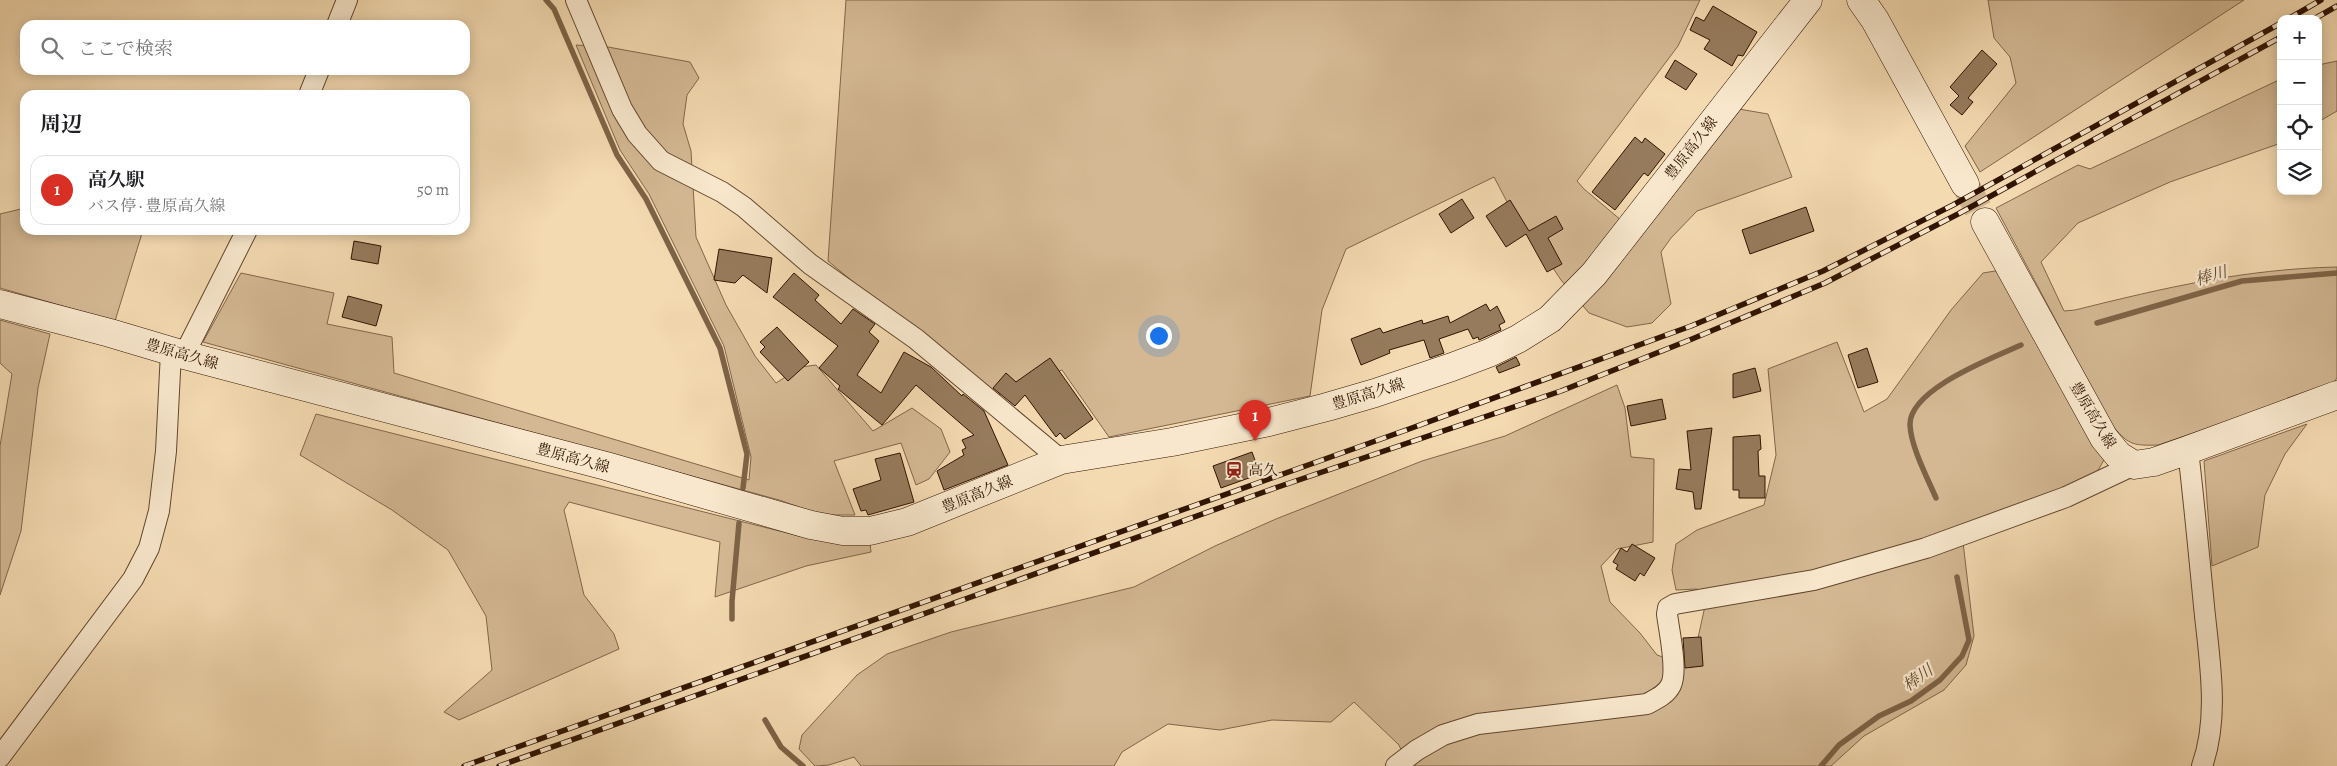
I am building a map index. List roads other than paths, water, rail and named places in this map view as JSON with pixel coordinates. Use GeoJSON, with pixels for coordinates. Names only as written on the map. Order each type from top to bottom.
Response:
{"type":"FeatureCollection","features":[{"type":"Feature","properties":{"kind":"main road","name":"豊原高久線"},"geometry":{"type":"LineString","coordinates":[[0,304],[110,333],[177,354],[596,464],[811,525],[843,531],[870,530],[906,522],[1061,460],[1172,442],[1269,422],[1327,407],[1452,367],[1489,353],[1518,339],[1550,319],[1594,274],[1808,0]]}},
{"type":"Feature","properties":{"kind":"main road"},"geometry":{"type":"LineString","coordinates":[[1862,0],[1875,20],[1965,184]]}},
{"type":"Feature","properties":{"kind":"main road","name":"豊原高久線"},"geometry":{"type":"LineString","coordinates":[[1985,222],[2104,438],[2118,455],[2134,465]]}},
{"type":"Feature","properties":{"kind":"main road"},"geometry":{"type":"LineString","coordinates":[[2134,465],[2154,462],[2337,395]]}},
{"type":"Feature","properties":{"kind":"street"},"geometry":{"type":"LineString","coordinates":[[339,20],[347,0]]}},
{"type":"Feature","properties":{"kind":"street"},"geometry":{"type":"LineString","coordinates":[[576,0],[622,109],[637,134],[661,161],[722,192],[744,207],[810,264],[916,339],[1061,460]]}},
{"type":"Feature","properties":{"kind":"street"},"geometry":{"type":"LineString","coordinates":[[311,90],[317,75]]}},
{"type":"Feature","properties":{"kind":"street"},"geometry":{"type":"LineString","coordinates":[[0,757],[133,579],[149,548],[159,511],[177,354],[244,235]]}},
{"type":"Feature","properties":{"kind":"street"},"geometry":{"type":"LineString","coordinates":[[2188,450],[2210,666],[2212,716],[2206,756],[2202,766]]}},
{"type":"Feature","properties":{"kind":"street"},"geometry":{"type":"LineString","coordinates":[[1396,766],[1417,750],[1443,735],[1478,724],[1647,704],[1662,697],[1672,684],[1674,666],[1667,614],[1668,608],[1675,604],[1814,580],[1926,548],[2066,497],[2134,465]]}},
{"type":"Feature","properties":{"kind":"waterway"},"geometry":{"type":"LineString","coordinates":[[546,0],[554,9],[617,155],[646,199],[720,348],[747,454],[743,488]]}},
{"type":"Feature","properties":{"kind":"waterway","name":"棒川"},"geometry":{"type":"LineString","coordinates":[[2097,323],[2242,281],[2337,273]]}},
{"type":"Feature","properties":{"kind":"waterway","name":"棒川"},"geometry":{"type":"LineString","coordinates":[[1936,498],[1913,443],[1910,425],[1913,412],[1923,399],[1937,387],[1955,376],[2021,345]]}},
{"type":"Feature","properties":{"kind":"waterway"},"geometry":{"type":"LineString","coordinates":[[732,619],[739,523]]}},
{"type":"Feature","properties":{"kind":"waterway","name":"棒川"},"geometry":{"type":"LineString","coordinates":[[1821,766],[1839,745],[1879,716],[1911,701],[1940,680],[1962,656],[1969,640],[1957,577]]}},
{"type":"Feature","properties":{"kind":"waterway"},"geometry":{"type":"LineString","coordinates":[[765,720],[781,747],[803,766]]}},
{"type":"Feature","properties":{"kind":"tunnel"},"geometry":{"type":"LineString","coordinates":[[1965,184],[1985,222]]}},
{"type":"Feature","properties":{"kind":"railway"},"geometry":{"type":"LineString","coordinates":[[2295,15],[2321,0]]}},
{"type":"Feature","properties":{"kind":"railway"},"geometry":{"type":"LineString","coordinates":[[2321,15],[2337,6]]}},
{"type":"Feature","properties":{"kind":"railway"},"geometry":{"type":"LineString","coordinates":[[464,766],[1409,429],[1691,326],[1823,271],[1953,205],[2277,25]]}},
{"type":"Feature","properties":{"kind":"railway"},"geometry":{"type":"LineString","coordinates":[[499,766],[1275,488],[1561,391],[1692,339],[1825,283],[1958,214],[2277,39]]}},
{"type":"Feature","properties":{"kind":"place","name":"高久駅"},"geometry":{"type":"Point","coordinates":[1255,441]}},
{"type":"Feature","properties":{"kind":"place","name":"高久"},"geometry":{"type":"Point","coordinates":[1234,470]}}]}
